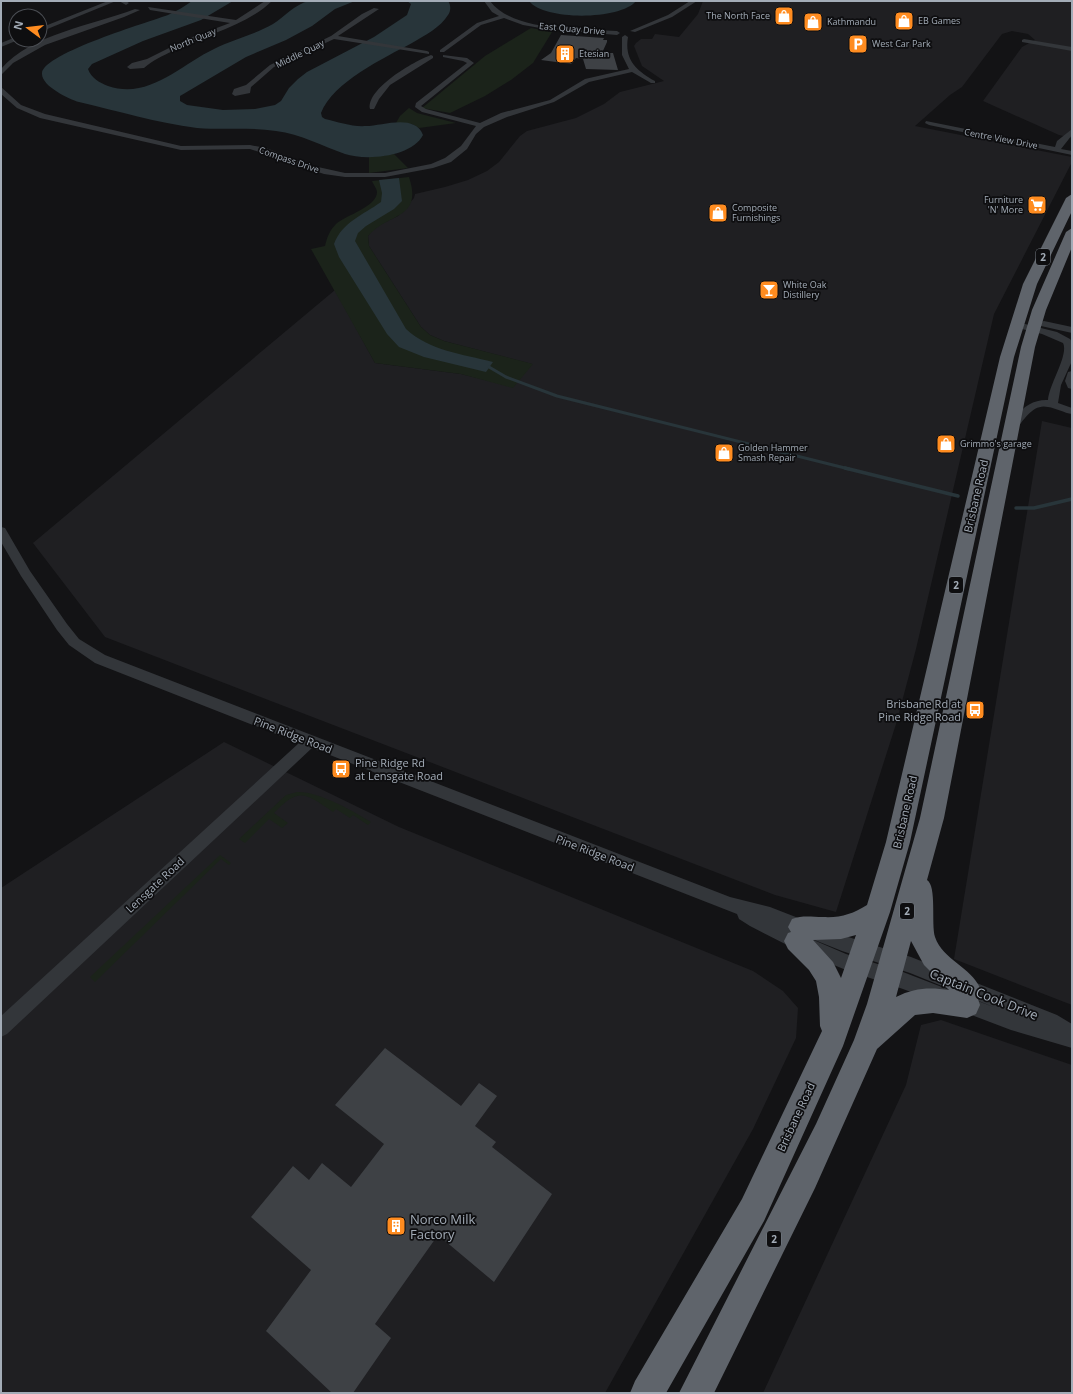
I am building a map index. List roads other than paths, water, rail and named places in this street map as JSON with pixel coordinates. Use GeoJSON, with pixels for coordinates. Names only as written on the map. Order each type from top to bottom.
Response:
{"type":"FeatureCollection","features":[{"type":"Feature","properties":{"kind":"highway","name":"Brisbane Road"},"geometry":{"type":"LineString","coordinates":[[696,1393],[791,1207],[865,1045],[891,968],[921,864],[967,652],[1011,429],[1026,324],[1030,284],[1072,198]]}},
{"type":"Feature","properties":{"kind":"highway","name":"Brisbane Road"},"geometry":{"type":"LineString","coordinates":[[646,1393],[753,1210],[833,1037],[862,958],[878,912],[903,820],[1006,359],[1049,283],[1072,232]]}},
{"type":"Feature","properties":{"kind":"highway"},"geometry":{"type":"LineString","coordinates":[[921,864],[920,930],[922,940],[927,950],[967,997]]}},
{"type":"Feature","properties":{"kind":"highway"},"geometry":{"type":"LineString","coordinates":[[833,1037],[832,988],[830,979],[799,934],[844,928],[857,924],[878,912]]}},
{"type":"Feature","properties":{"kind":"highway"},"geometry":{"type":"LineString","coordinates":[[865,1045],[893,1014],[906,1004],[913,1001],[967,997]]}},
{"type":"Feature","properties":{"kind":"street"},"geometry":{"type":"LineString","coordinates":[[48,26],[102,3],[112,1],[142,6]]}},
{"type":"Feature","properties":{"kind":"street"},"geometry":{"type":"LineString","coordinates":[[1,73],[12,60],[35,48],[77,30],[157,1]]}},
{"type":"Feature","properties":{"kind":"street","name":"North Quay"},"geometry":{"type":"LineString","coordinates":[[149,60],[180,44],[237,22],[269,1]]}},
{"type":"Feature","properties":{"kind":"street","name":"East Quay Drive"},"geometry":{"type":"LineString","coordinates":[[487,1],[489,7],[502,17],[543,28],[618,33]]}},
{"type":"Feature","properties":{"kind":"street"},"geometry":{"type":"LineString","coordinates":[[633,31],[670,16],[694,1]]}},
{"type":"Feature","properties":{"kind":"street"},"geometry":{"type":"LineString","coordinates":[[102,3],[124,3]]}},
{"type":"Feature","properties":{"kind":"street","name":"North Quay"},"geometry":{"type":"LineString","coordinates":[[142,6],[237,22]]}},
{"type":"Feature","properties":{"kind":"street","name":"Middle Quay"},"geometry":{"type":"LineString","coordinates":[[248,86],[272,66],[333,37],[364,15],[376,9]]}},
{"type":"Feature","properties":{"kind":"street"},"geometry":{"type":"LineString","coordinates":[[443,53],[479,24],[502,17]]}},
{"type":"Feature","properties":{"kind":"street"},"geometry":{"type":"LineString","coordinates":[[621,31],[633,31],[639,33],[639,35],[625,37],[619,36],[618,33],[621,31]]}},
{"type":"Feature","properties":{"kind":"street","name":"Middle Quay"},"geometry":{"type":"LineString","coordinates":[[333,37],[409,50],[429,55]]}},
{"type":"Feature","properties":{"kind":"street"},"geometry":{"type":"LineString","coordinates":[[625,37],[623,43],[624,50],[633,70],[653,82]]}},
{"type":"Feature","properties":{"kind":"street"},"geometry":{"type":"LineString","coordinates":[[1024,41],[1071,49]]}},
{"type":"Feature","properties":{"kind":"street"},"geometry":{"type":"LineString","coordinates":[[372,108],[374,98],[398,76],[429,55],[443,53],[465,59],[471,63],[418,104],[418,107],[424,112],[481,125]]}},
{"type":"Feature","properties":{"kind":"street","name":"Compass Drive"},"geometry":{"type":"LineString","coordinates":[[1,89],[19,106],[43,116],[181,148],[250,147],[263,150],[306,167],[344,175],[386,175],[433,166],[457,154],[481,125],[504,115],[552,101],[587,80],[633,70]]}},
{"type":"Feature","properties":{"kind":"street","name":"Centre View Drive"},"geometry":{"type":"LineString","coordinates":[[929,124],[1072,153]]}},
{"type":"Feature","properties":{"kind":"street"},"geometry":{"type":"LineString","coordinates":[[1058,150],[1060,143],[1072,131]]}},
{"type":"Feature","properties":{"kind":"street"},"geometry":{"type":"LineString","coordinates":[[1026,324],[1072,330]]}},
{"type":"Feature","properties":{"kind":"street"},"geometry":{"type":"LineString","coordinates":[[1026,324],[1066,340],[1069,346],[1069,357],[1052,399],[1053,405]]}},
{"type":"Feature","properties":{"kind":"street"},"geometry":{"type":"LineString","coordinates":[[1072,374],[1070,381],[1072,386]]}},
{"type":"Feature","properties":{"kind":"street"},"geometry":{"type":"LineString","coordinates":[[1011,429],[1027,408],[1032,406],[1053,405],[1064,410],[1072,411]]}},
{"type":"Feature","properties":{"kind":"street","name":"Pine Ridge Road"},"geometry":{"type":"LineString","coordinates":[[1,532],[25,573],[62,627],[74,642],[88,653],[100,659],[309,742],[729,904],[781,934],[799,934],[862,958]]}},
{"type":"Feature","properties":{"kind":"street","name":"Lensgate Road"},"geometry":{"type":"LineString","coordinates":[[1,1028],[309,742]]}},
{"type":"Feature","properties":{"kind":"street","name":"Captain Cook Drive"},"geometry":{"type":"LineString","coordinates":[[862,958],[967,997],[1048,1034],[1072,1039]]}},
{"type":"Feature","properties":{"kind":"street","name":"Captain Cook Drive"},"geometry":{"type":"LineString","coordinates":[[967,997],[1051,1021],[1072,1034]]}},
{"type":"Feature","properties":{"kind":"waterway"},"geometry":{"type":"LineString","coordinates":[[489,367],[506,377],[557,396],[845,468]]}},
{"type":"Feature","properties":{"kind":"waterway"},"geometry":{"type":"LineString","coordinates":[[845,468],[958,496]]}},
{"type":"Feature","properties":{"kind":"waterway"},"geometry":{"type":"LineString","coordinates":[[845,468],[849,469]]}},
{"type":"Feature","properties":{"kind":"waterway"},"geometry":{"type":"LineString","coordinates":[[1016,508],[1034,508],[1072,499]]}},
{"type":"Feature","properties":{"kind":"place","name":"The North Face"},"geometry":{"type":"Point","coordinates":[784,16]}},
{"type":"Feature","properties":{"kind":"place","name":"EB Games"},"geometry":{"type":"Point","coordinates":[904,21]}},
{"type":"Feature","properties":{"kind":"place","name":"Kathmandu"},"geometry":{"type":"Point","coordinates":[813,22]}},
{"type":"Feature","properties":{"kind":"place","name":"West Car Park"},"geometry":{"type":"Point","coordinates":[858,44]}},
{"type":"Feature","properties":{"kind":"place","name":"Etesian"},"geometry":{"type":"Point","coordinates":[565,54]}},
{"type":"Feature","properties":{"kind":"place","name":"Furniture 'N' More"},"geometry":{"type":"Point","coordinates":[1037,205]}},
{"type":"Feature","properties":{"kind":"place","name":"Composite Furnishings"},"geometry":{"type":"Point","coordinates":[718,213]}},
{"type":"Feature","properties":{"kind":"place","name":"White Oak Distillery"},"geometry":{"type":"Point","coordinates":[769,290]}},
{"type":"Feature","properties":{"kind":"place","name":"Grimmo's garage"},"geometry":{"type":"Point","coordinates":[946,444]}},
{"type":"Feature","properties":{"kind":"place","name":"Golden Hammer Smash Repair"},"geometry":{"type":"Point","coordinates":[724,453]}},
{"type":"Feature","properties":{"kind":"place","name":"Brisbane Rd at Pine Ridge Road"},"geometry":{"type":"Point","coordinates":[975,710]}},
{"type":"Feature","properties":{"kind":"place","name":"Pine Ridge Rd at Lensgate Road"},"geometry":{"type":"Point","coordinates":[341,769]}},
{"type":"Feature","properties":{"kind":"place","name":"Norco Milk Factory"},"geometry":{"type":"Point","coordinates":[396,1226]}}]}
